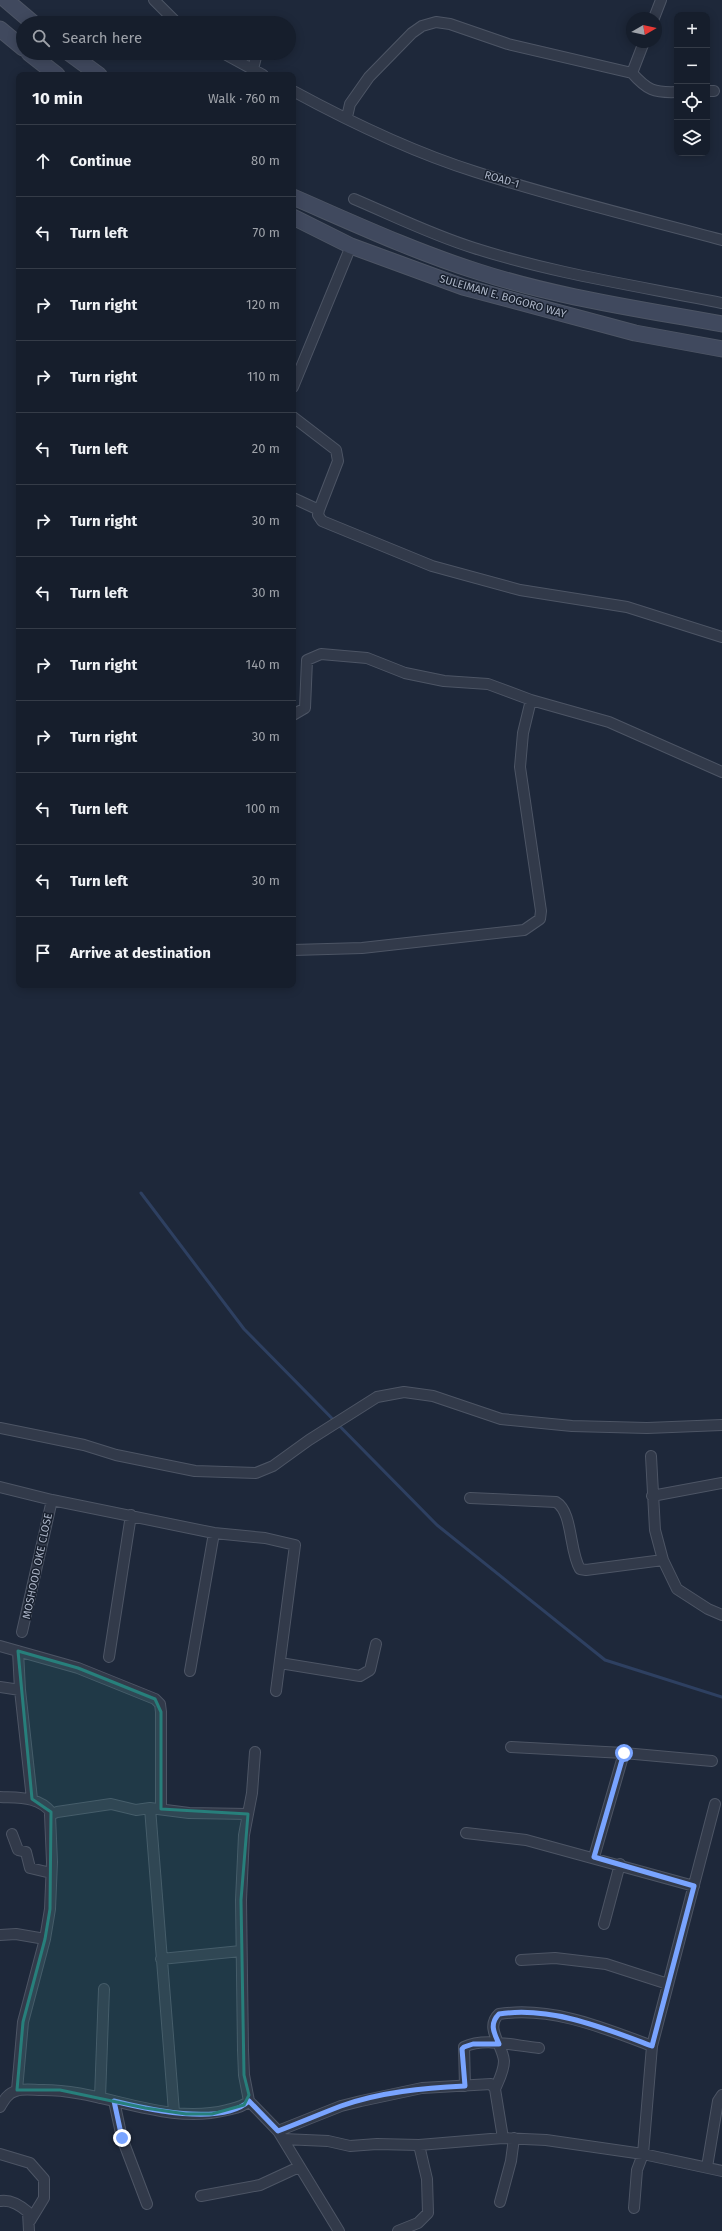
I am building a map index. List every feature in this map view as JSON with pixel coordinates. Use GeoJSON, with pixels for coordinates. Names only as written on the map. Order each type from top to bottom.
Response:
{"type":"FeatureCollection","features":[{"type":"Feature","properties":{"kind":"main road"},"geometry":{"type":"LineString","coordinates":[[6,0],[25,16]]}},
{"type":"Feature","properties":{"kind":"main road"},"geometry":{"type":"LineString","coordinates":[[0,29],[16,42]]}},
{"type":"Feature","properties":{"kind":"main road"},"geometry":{"type":"LineString","coordinates":[[38,60],[53,72]]}},
{"type":"Feature","properties":{"kind":"main road"},"geometry":{"type":"LineString","coordinates":[[78,60],[94,72]]}},
{"type":"Feature","properties":{"kind":"main road","name":"SULEIMAN E. BOGORO WAY"},"geometry":{"type":"LineString","coordinates":[[296,198],[405,246],[477,271],[583,297],[722,324]]}},
{"type":"Feature","properties":{"kind":"main road","name":"SULEIMAN E. BOGORO WAY"},"geometry":{"type":"LineString","coordinates":[[296,218],[352,246],[463,287],[635,333],[722,349]]}},
{"type":"Feature","properties":{"kind":"street"},"geometry":{"type":"LineString","coordinates":[[154,0],[170,16]]}},
{"type":"Feature","properties":{"kind":"street"},"geometry":{"type":"LineString","coordinates":[[656,12],[661,0]]}},
{"type":"Feature","properties":{"kind":"street"},"geometry":{"type":"LineString","coordinates":[[347,117],[350,104],[369,77],[412,33],[422,26],[436,22],[450,24],[508,44],[632,72],[641,84],[650,90],[660,93],[674,92]]}},
{"type":"Feature","properties":{"kind":"street"},"geometry":{"type":"LineString","coordinates":[[632,72],[642,48]]}},
{"type":"Feature","properties":{"kind":"street"},"geometry":{"type":"LineString","coordinates":[[236,60],[258,72]]}},
{"type":"Feature","properties":{"kind":"street"},"geometry":{"type":"LineString","coordinates":[[253,69],[255,60]]}},
{"type":"Feature","properties":{"kind":"street","name":"ROAD-1"},"geometry":{"type":"LineString","coordinates":[[296,93],[339,116],[397,142],[475,172],[722,240]]}},
{"type":"Feature","properties":{"kind":"street"},"geometry":{"type":"LineString","coordinates":[[354,199],[432,234],[475,249],[579,276],[722,303]]}},
{"type":"Feature","properties":{"kind":"street"},"geometry":{"type":"LineString","coordinates":[[296,380],[352,246]]}},
{"type":"Feature","properties":{"kind":"street"},"geometry":{"type":"LineString","coordinates":[[296,420],[336,450],[338,454],[338,461],[319,510],[318,515],[322,521],[432,566],[520,590],[627,607],[722,637]]}},
{"type":"Feature","properties":{"kind":"street"},"geometry":{"type":"LineString","coordinates":[[296,499],[319,510]]}},
{"type":"Feature","properties":{"kind":"street"},"geometry":{"type":"LineString","coordinates":[[296,713],[305,708],[307,660],[321,654],[367,658],[405,674],[444,682],[488,684],[531,700],[609,722],[722,772]]}},
{"type":"Feature","properties":{"kind":"street"},"geometry":{"type":"LineString","coordinates":[[296,950],[362,948],[524,930],[540,919],[541,911],[520,767],[523,733],[531,700]]}},
{"type":"Feature","properties":{"kind":"street"},"geometry":{"type":"LineString","coordinates":[[0,1428],[84,1445],[116,1455],[195,1471],[256,1473],[273,1466],[302,1444],[377,1398],[404,1392],[433,1396],[501,1419],[572,1426],[647,1428],[722,1424]]}},
{"type":"Feature","properties":{"kind":"street"},"geometry":{"type":"LineString","coordinates":[[650,1456],[655,1530],[663,1560],[677,1589],[708,1609],[722,1615]]}},
{"type":"Feature","properties":{"kind":"street"},"geometry":{"type":"LineString","coordinates":[[652,1496],[722,1483]]}},
{"type":"Feature","properties":{"kind":"street"},"geometry":{"type":"LineString","coordinates":[[0,1487],[52,1500],[214,1533],[265,1538],[295,1544],[276,1691]]}},
{"type":"Feature","properties":{"kind":"street"},"geometry":{"type":"LineString","coordinates":[[470,1498],[556,1502],[562,1505],[566,1515],[575,1561],[580,1569],[586,1570],[663,1560]]}},
{"type":"Feature","properties":{"kind":"street","name":"MOSHOOD OKE CLOSE"},"geometry":{"type":"LineString","coordinates":[[22,1632],[52,1500]]}},
{"type":"Feature","properties":{"kind":"street"},"geometry":{"type":"LineString","coordinates":[[109,1657],[131,1515]]}},
{"type":"Feature","properties":{"kind":"street"},"geometry":{"type":"LineString","coordinates":[[190,1671],[214,1533]]}},
{"type":"Feature","properties":{"kind":"street"},"geometry":{"type":"LineString","coordinates":[[280,1663],[360,1676],[370,1670],[376,1644]]}},
{"type":"Feature","properties":{"kind":"street"},"geometry":{"type":"LineString","coordinates":[[0,1646],[78,1668],[155,1699],[160,1704],[161,1810]]}},
{"type":"Feature","properties":{"kind":"street"},"geometry":{"type":"LineString","coordinates":[[18,1651],[20,1690],[32,1799]]}},
{"type":"Feature","properties":{"kind":"street"},"geometry":{"type":"LineString","coordinates":[[0,1687],[20,1690]]}},
{"type":"Feature","properties":{"kind":"street"},"geometry":{"type":"LineString","coordinates":[[511,1747],[624,1753],[712,1761]]}},
{"type":"Feature","properties":{"kind":"street"},"geometry":{"type":"LineString","coordinates":[[255,1752],[252,1794],[242,1854],[241,1952],[244,2075],[249,2101],[281,2135],[339,2231]]}},
{"type":"Feature","properties":{"kind":"street"},"geometry":{"type":"LineString","coordinates":[[594,1857],[624,1753]]}},
{"type":"Feature","properties":{"kind":"street"},"geometry":{"type":"LineString","coordinates":[[0,1797],[32,1799],[46,1807],[52,1813]]}},
{"type":"Feature","properties":{"kind":"street"},"geometry":{"type":"LineString","coordinates":[[52,1813],[106,1804],[136,1810],[150,1808],[189,1813],[248,1814]]}},
{"type":"Feature","properties":{"kind":"street"},"geometry":{"type":"LineString","coordinates":[[634,2208],[637,2170],[643,2154],[652,2046],[716,1804]]}},
{"type":"Feature","properties":{"kind":"street"},"geometry":{"type":"LineString","coordinates":[[150,1808],[174,2112]]}},
{"type":"Feature","properties":{"kind":"street"},"geometry":{"type":"LineString","coordinates":[[17,2090],[23,2022],[45,1939],[50,1909],[51,1872],[49,1818],[52,1813]]}},
{"type":"Feature","properties":{"kind":"street"},"geometry":{"type":"LineString","coordinates":[[466,1833],[526,1840],[620,1864],[694,1886]]}},
{"type":"Feature","properties":{"kind":"street"},"geometry":{"type":"LineString","coordinates":[[12,1834],[18,1850],[26,1852],[30,1868],[51,1872]]}},
{"type":"Feature","properties":{"kind":"street"},"geometry":{"type":"LineString","coordinates":[[604,1924],[620,1864]]}},
{"type":"Feature","properties":{"kind":"street"},"geometry":{"type":"LineString","coordinates":[[0,1935],[16,1934],[45,1939]]}},
{"type":"Feature","properties":{"kind":"street"},"geometry":{"type":"LineString","coordinates":[[161,1959],[241,1952]]}},
{"type":"Feature","properties":{"kind":"street"},"geometry":{"type":"LineString","coordinates":[[521,1960],[555,1958],[606,1964],[668,1984]]}},
{"type":"Feature","properties":{"kind":"street"},"geometry":{"type":"LineString","coordinates":[[100,2098],[104,1989]]}},
{"type":"Feature","properties":{"kind":"street"},"geometry":{"type":"LineString","coordinates":[[503,2138],[495,2089],[504,2063],[499,2044],[493,2031],[492,2023],[499,2014],[506,2013],[558,2016],[598,2026],[652,2046]]}},
{"type":"Feature","properties":{"kind":"street"},"geometry":{"type":"LineString","coordinates":[[465,2086],[464,2047],[473,2044],[499,2044],[539,2048]]}},
{"type":"Feature","properties":{"kind":"street"},"geometry":{"type":"LineString","coordinates":[[281,2135],[341,2106],[361,2101],[422,2088],[491,2084],[495,2089]]}},
{"type":"Feature","properties":{"kind":"street"},"geometry":{"type":"LineString","coordinates":[[0,2107],[3,2096],[17,2090],[60,2090],[145,2108],[174,2112],[212,2114],[244,2106],[249,2101]]}},
{"type":"Feature","properties":{"kind":"street"},"geometry":{"type":"LineString","coordinates":[[707,2167],[718,2101],[722,2095]]}},
{"type":"Feature","properties":{"kind":"street"},"geometry":{"type":"LineString","coordinates":[[114,2101],[122,2138],[147,2204]]}},
{"type":"Feature","properties":{"kind":"street"},"geometry":{"type":"LineString","coordinates":[[281,2135],[328,2141],[350,2146],[377,2144],[419,2146],[503,2138],[563,2141],[643,2154],[722,2171]]}},
{"type":"Feature","properties":{"kind":"street"},"geometry":{"type":"LineString","coordinates":[[500,2202],[511,2162],[514,2138]]}},
{"type":"Feature","properties":{"kind":"street"},"geometry":{"type":"LineString","coordinates":[[398,2231],[418,2223],[428,2213],[427,2179],[419,2146]]}},
{"type":"Feature","properties":{"kind":"street"},"geometry":{"type":"LineString","coordinates":[[0,2154],[30,2163],[44,2179],[44,2198],[30,2226]]}},
{"type":"Feature","properties":{"kind":"street"},"geometry":{"type":"LineString","coordinates":[[201,2196],[260,2185],[299,2167]]}},
{"type":"Feature","properties":{"kind":"street"},"geometry":{"type":"LineString","coordinates":[[0,2201],[20,2204],[28,2212],[30,2226]]}},
{"type":"Feature","properties":{"kind":"highlighted area"},"geometry":{"type":"Polygon","coordinates":[[[18,1651],[78,1668],[155,1699],[161,1712],[161,1809],[248,1814],[241,1900],[244,2075],[249,2095],[244,2105],[212,2114],[186,2114],[145,2108],[60,2090],[17,2090],[23,2022],[45,1939],[50,1909],[51,1812],[32,1799],[18,1651]]]}},
{"type":"Feature","properties":{"kind":"waterway"},"geometry":{"type":"LineString","coordinates":[[141,1193],[244,1329],[437,1525],[605,1660],[722,1697]]}},
{"type":"Feature","properties":{"kind":"route"},"geometry":{"type":"LineString","coordinates":[[122,2138],[114,2101],[145,2108],[186,2114],[212,2114],[244,2106],[249,2101],[278,2131],[322,2115],[341,2106],[361,2101],[422,2088],[465,2086],[462,2049],[473,2044],[499,2044],[493,2031],[492,2023],[499,2014],[539,2014],[558,2016],[598,2026],[652,2046],[694,1886],[594,1857],[624,1753]]}}]}
